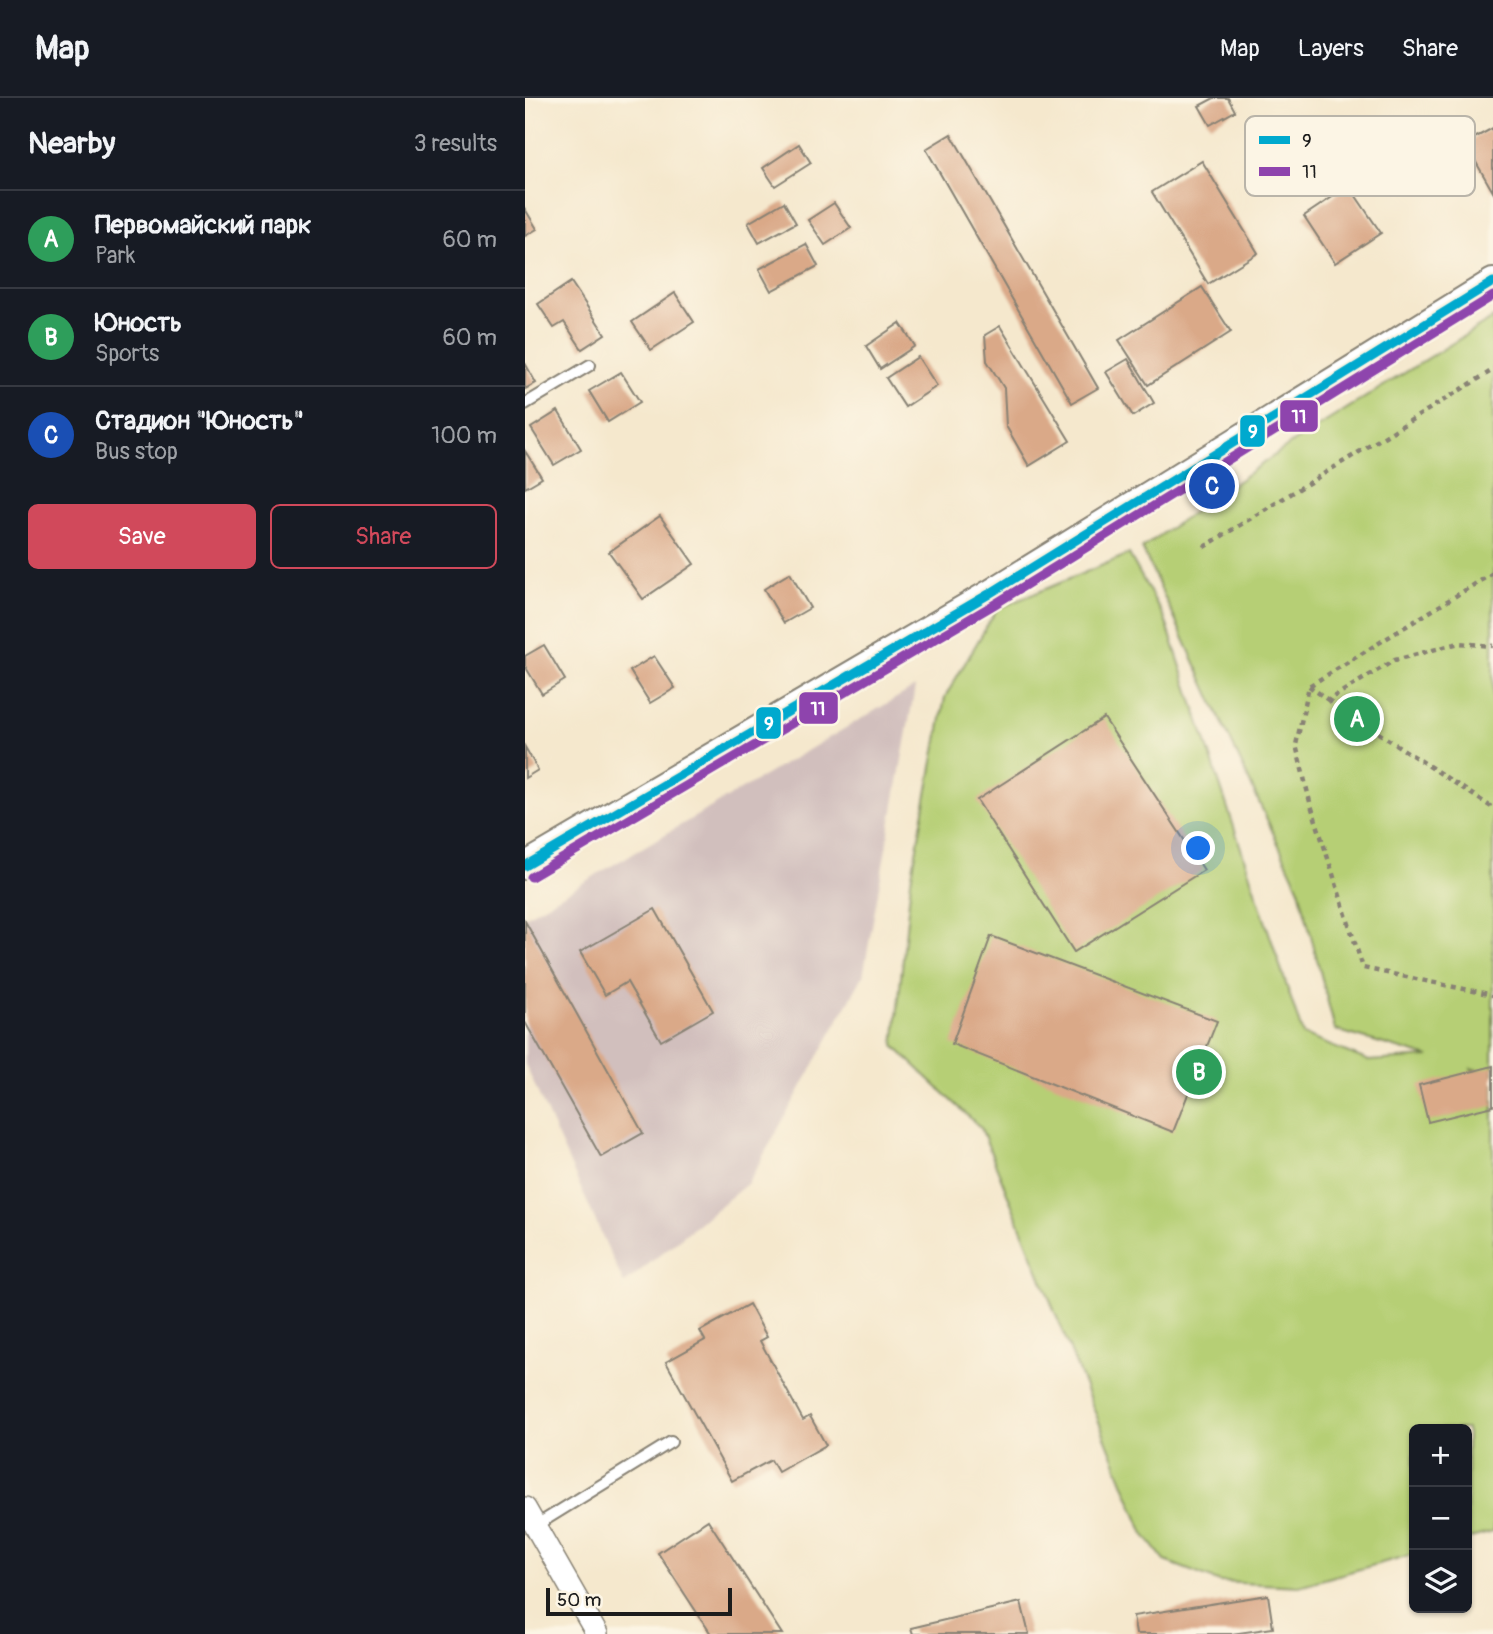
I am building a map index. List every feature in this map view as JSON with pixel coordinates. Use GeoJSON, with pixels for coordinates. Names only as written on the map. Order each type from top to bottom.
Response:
{"type":"FeatureCollection","features":[{"type":"Feature","properties":{"kind":"street"},"geometry":{"type":"LineString","coordinates":[[525,866],[989,594],[1493,282]]}},
{"type":"Feature","properties":{"kind":"street"},"geometry":{"type":"LineString","coordinates":[[530,1517],[597,1634]]}},
{"type":"Feature","properties":{"kind":"lane"},"geometry":{"type":"LineString","coordinates":[[525,404],[590,365]]}},
{"type":"Feature","properties":{"kind":"lane"},"geometry":{"type":"LineString","coordinates":[[530,1517],[671,1442]]}},
{"type":"Feature","properties":{"kind":"path"},"geometry":{"type":"LineString","coordinates":[[1204,547],[1493,370]]}},
{"type":"Feature","properties":{"kind":"path"},"geometry":{"type":"LineString","coordinates":[[1493,573],[1310,686],[1296,745],[1310,802],[1363,968],[1493,995]]}},
{"type":"Feature","properties":{"kind":"path"},"geometry":{"type":"LineString","coordinates":[[1328,700],[1395,660],[1458,643],[1493,646]]}},
{"type":"Feature","properties":{"kind":"path"},"geometry":{"type":"LineString","coordinates":[[1310,686],[1493,808]]}},
{"type":"Feature","properties":{"kind":"shaded area"},"geometry":{"type":"Polygon","coordinates":[[[915,687],[863,976],[748,1183],[624,1284],[525,1064],[525,917],[915,687]]]}},
{"type":"Feature","properties":{"kind":"green space"},"geometry":{"type":"Polygon","coordinates":[[[1493,318],[1493,1074],[1470,1068],[1493,1084],[1493,1532],[1472,1538],[1472,1424],[1409,1424],[1409,1555],[1299,1586],[1220,1582],[1165,1561],[1144,1534],[981,1128],[894,1046],[911,880],[945,697],[997,609],[1129,554],[1165,619],[1303,1035],[1369,1061],[1429,1057],[1335,1030],[1299,889],[1142,548],[1295,441],[1493,318]]]}},
{"type":"Feature","properties":{"kind":"building"},"geometry":{"type":"Polygon","coordinates":[[[1214,98],[1228,98],[1235,111],[1210,125],[1199,106],[1214,98]]]}},
{"type":"Feature","properties":{"kind":"building"},"geometry":{"type":"Polygon","coordinates":[[[1493,128],[1493,192],[1475,160],[1475,138],[1493,128]]]}},
{"type":"Feature","properties":{"kind":"building"},"geometry":{"type":"Polygon","coordinates":[[[951,134],[1098,388],[1072,403],[926,149],[951,134]]]}},
{"type":"Feature","properties":{"kind":"building"},"geometry":{"type":"Polygon","coordinates":[[[799,144],[811,163],[775,186],[763,168],[799,144]]]}},
{"type":"Feature","properties":{"kind":"building"},"geometry":{"type":"Polygon","coordinates":[[[1202,161],[1258,253],[1208,284],[1152,192],[1202,161]]]}},
{"type":"Feature","properties":{"kind":"building"},"geometry":{"type":"Polygon","coordinates":[[[1334,196],[1356,196],[1381,233],[1335,263],[1304,216],[1334,196]]]}},
{"type":"Feature","properties":{"kind":"building"},"geometry":{"type":"Polygon","coordinates":[[[784,202],[796,223],[759,243],[748,223],[784,202]]]}},
{"type":"Feature","properties":{"kind":"building"},"geometry":{"type":"Polygon","coordinates":[[[834,203],[851,228],[825,245],[808,220],[834,203]]]}},
{"type":"Feature","properties":{"kind":"building"},"geometry":{"type":"Polygon","coordinates":[[[525,209],[537,229],[525,236],[525,209]]]}},
{"type":"Feature","properties":{"kind":"building"},"geometry":{"type":"Polygon","coordinates":[[[806,244],[818,266],[771,291],[759,269],[806,244]]]}},
{"type":"Feature","properties":{"kind":"building"},"geometry":{"type":"Polygon","coordinates":[[[571,282],[605,334],[582,349],[564,322],[554,328],[538,304],[571,282]]]}},
{"type":"Feature","properties":{"kind":"building"},"geometry":{"type":"Polygon","coordinates":[[[1202,287],[1231,332],[1148,385],[1119,340],[1202,287]]]}},
{"type":"Feature","properties":{"kind":"building"},"geometry":{"type":"Polygon","coordinates":[[[675,293],[694,322],[651,350],[632,322],[675,293]]]}},
{"type":"Feature","properties":{"kind":"building"},"geometry":{"type":"Polygon","coordinates":[[[900,323],[915,346],[880,369],[866,346],[900,323]]]}},
{"type":"Feature","properties":{"kind":"building"},"geometry":{"type":"Polygon","coordinates":[[[1000,326],[1070,441],[1029,466],[1006,426],[1004,388],[987,361],[985,335],[1000,326]]]}},
{"type":"Feature","properties":{"kind":"building"},"geometry":{"type":"Polygon","coordinates":[[[918,357],[937,386],[905,407],[886,378],[918,357]]]}},
{"type":"Feature","properties":{"kind":"building"},"geometry":{"type":"Polygon","coordinates":[[[1128,359],[1154,403],[1133,416],[1106,372],[1128,359]]]}},
{"type":"Feature","properties":{"kind":"building"},"geometry":{"type":"Polygon","coordinates":[[[525,363],[536,383],[525,389],[525,363]]]}},
{"type":"Feature","properties":{"kind":"building"},"geometry":{"type":"Polygon","coordinates":[[[621,372],[640,402],[608,422],[589,391],[621,372]]]}},
{"type":"Feature","properties":{"kind":"building"},"geometry":{"type":"Polygon","coordinates":[[[558,411],[581,449],[554,465],[531,428],[558,411]]]}},
{"type":"Feature","properties":{"kind":"building"},"geometry":{"type":"Polygon","coordinates":[[[525,451],[542,478],[525,488],[525,451]]]}},
{"type":"Feature","properties":{"kind":"building"},"geometry":{"type":"Polygon","coordinates":[[[660,516],[694,564],[643,599],[609,552],[660,516]]]}},
{"type":"Feature","properties":{"kind":"building"},"geometry":{"type":"Polygon","coordinates":[[[790,573],[810,608],[784,623],[764,589],[790,573]]]}},
{"type":"Feature","properties":{"kind":"building"},"geometry":{"type":"Polygon","coordinates":[[[544,645],[565,680],[542,694],[525,666],[525,656],[544,645]]]}},
{"type":"Feature","properties":{"kind":"building"},"geometry":{"type":"Polygon","coordinates":[[[654,656],[675,688],[650,703],[630,671],[654,656]]]}},
{"type":"Feature","properties":{"kind":"building"},"geometry":{"type":"Polygon","coordinates":[[[1104,718],[1204,870],[1074,952],[977,800],[1104,718]]]}},
{"type":"Feature","properties":{"kind":"building"},"geometry":{"type":"Polygon","coordinates":[[[525,747],[538,770],[525,778],[525,747]]]}},
{"type":"Feature","properties":{"kind":"building"},"geometry":{"type":"Polygon","coordinates":[[[655,909],[713,1011],[661,1041],[627,982],[605,995],[580,952],[655,909]]]}},
{"type":"Feature","properties":{"kind":"building"},"geometry":{"type":"Polygon","coordinates":[[[525,921],[643,1133],[601,1157],[525,1022],[525,921]]]}},
{"type":"Feature","properties":{"kind":"building"},"geometry":{"type":"Polygon","coordinates":[[[991,936],[1217,1021],[1173,1132],[952,1044],[991,936]]]}},
{"type":"Feature","properties":{"kind":"building"},"geometry":{"type":"Polygon","coordinates":[[[1493,1066],[1493,1106],[1428,1122],[1419,1085],[1493,1066]]]}},
{"type":"Feature","properties":{"kind":"building"},"geometry":{"type":"Polygon","coordinates":[[[749,1304],[767,1337],[760,1341],[803,1420],[810,1416],[826,1445],[778,1472],[771,1460],[732,1481],[666,1362],[705,1340],[700,1331],[749,1304]]]}},
{"type":"Feature","properties":{"kind":"building"},"geometry":{"type":"Polygon","coordinates":[[[708,1520],[782,1634],[711,1634],[658,1553],[708,1520]]]}},
{"type":"Feature","properties":{"kind":"building"},"geometry":{"type":"Polygon","coordinates":[[[1268,1595],[1273,1628],[1232,1634],[1136,1634],[1133,1616],[1268,1595]]]}},
{"type":"Feature","properties":{"kind":"building"},"geometry":{"type":"Polygon","coordinates":[[[1021,1602],[1029,1634],[913,1634],[911,1628],[1021,1602]]]}},
{"type":"Feature","properties":{"kind":"transit line","name":"9"},"geometry":{"type":"LineString","coordinates":[[525,866],[989,594],[1493,282]]}},
{"type":"Feature","properties":{"kind":"transit line","name":"11"},"geometry":{"type":"LineString","coordinates":[[531,877],[995,604],[1493,296]]}},
{"type":"Feature","properties":{"kind":"place","name":"Стадион \"Юность\""},"geometry":{"type":"Point","coordinates":[1212,486]}},
{"type":"Feature","properties":{"kind":"place","name":"Первомайский парк"},"geometry":{"type":"Point","coordinates":[1357,719]}},
{"type":"Feature","properties":{"kind":"place","name":"Юность"},"geometry":{"type":"Point","coordinates":[1199,1072]}}]}
